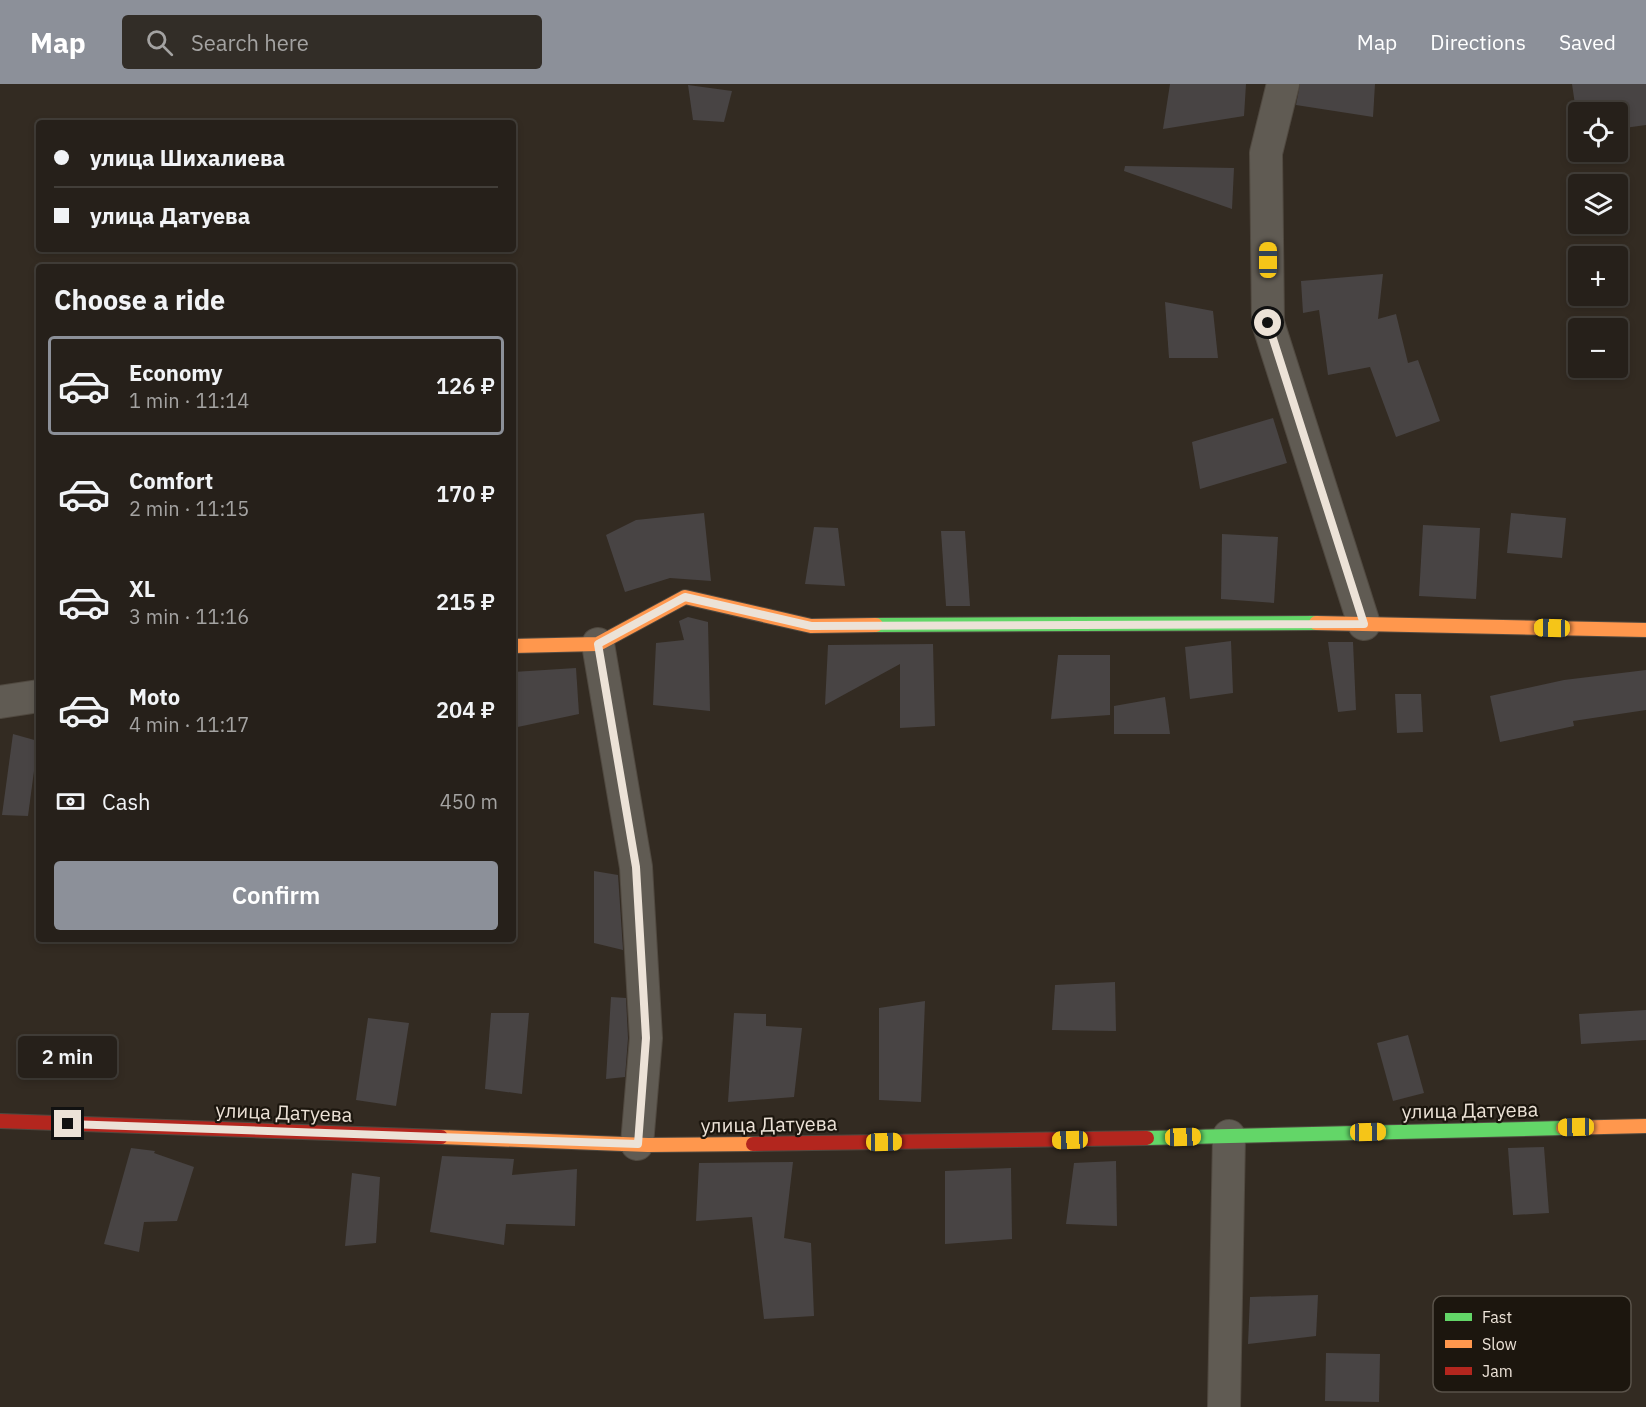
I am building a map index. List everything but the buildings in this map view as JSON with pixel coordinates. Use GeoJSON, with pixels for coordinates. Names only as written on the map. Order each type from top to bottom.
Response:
{"type":"FeatureCollection","features":[{"type":"Feature","properties":{"kind":"street"},"geometry":{"type":"LineString","coordinates":[[1283,84],[1266,153],[1268,323],[1364,624]]}},
{"type":"Feature","properties":{"kind":"street"},"geometry":{"type":"LineString","coordinates":[[516,646],[598,644],[685,597],[811,626],[1364,624],[1646,630]]}},
{"type":"Feature","properties":{"kind":"street"},"geometry":{"type":"LineString","coordinates":[[598,644],[636,867],[646,1038],[638,1144]]}},
{"type":"Feature","properties":{"kind":"street"},"geometry":{"type":"LineString","coordinates":[[0,702],[36,696]]}},
{"type":"Feature","properties":{"kind":"street","name":"улица Датуева"},"geometry":{"type":"LineString","coordinates":[[0,1121],[638,1144],[1025,1141],[1646,1126]]}},
{"type":"Feature","properties":{"kind":"street"},"geometry":{"type":"LineString","coordinates":[[1224,1407],[1228,1136]]}},
{"type":"Feature","properties":{"kind":"traffic: fast"},"geometry":{"type":"LineString","coordinates":[[876,625],[1316,623]]}},
{"type":"Feature","properties":{"kind":"traffic: fast"},"geometry":{"type":"LineString","coordinates":[[1147,1138],[1563,1128]]}},
{"type":"Feature","properties":{"kind":"traffic: slow"},"geometry":{"type":"LineString","coordinates":[[516,646],[598,644],[685,597],[811,626],[876,625]]}},
{"type":"Feature","properties":{"kind":"traffic: slow"},"geometry":{"type":"LineString","coordinates":[[1316,623],[1646,630]]}},
{"type":"Feature","properties":{"kind":"traffic: slow"},"geometry":{"type":"LineString","coordinates":[[1563,1128],[1646,1126]]}},
{"type":"Feature","properties":{"kind":"traffic: slow"},"geometry":{"type":"LineString","coordinates":[[441,1137],[648,1145],[753,1144]]}},
{"type":"Feature","properties":{"kind":"traffic: jam"},"geometry":{"type":"LineString","coordinates":[[0,1121],[441,1137]]}},
{"type":"Feature","properties":{"kind":"traffic: jam"},"geometry":{"type":"LineString","coordinates":[[753,1144],[1147,1138]]}},
{"type":"Feature","properties":{"kind":"route"},"geometry":{"type":"LineString","coordinates":[[68,1124],[638,1144],[646,1038],[636,867],[598,644],[685,597],[811,626],[1293,622],[1364,624],[1268,323]]}}]}
